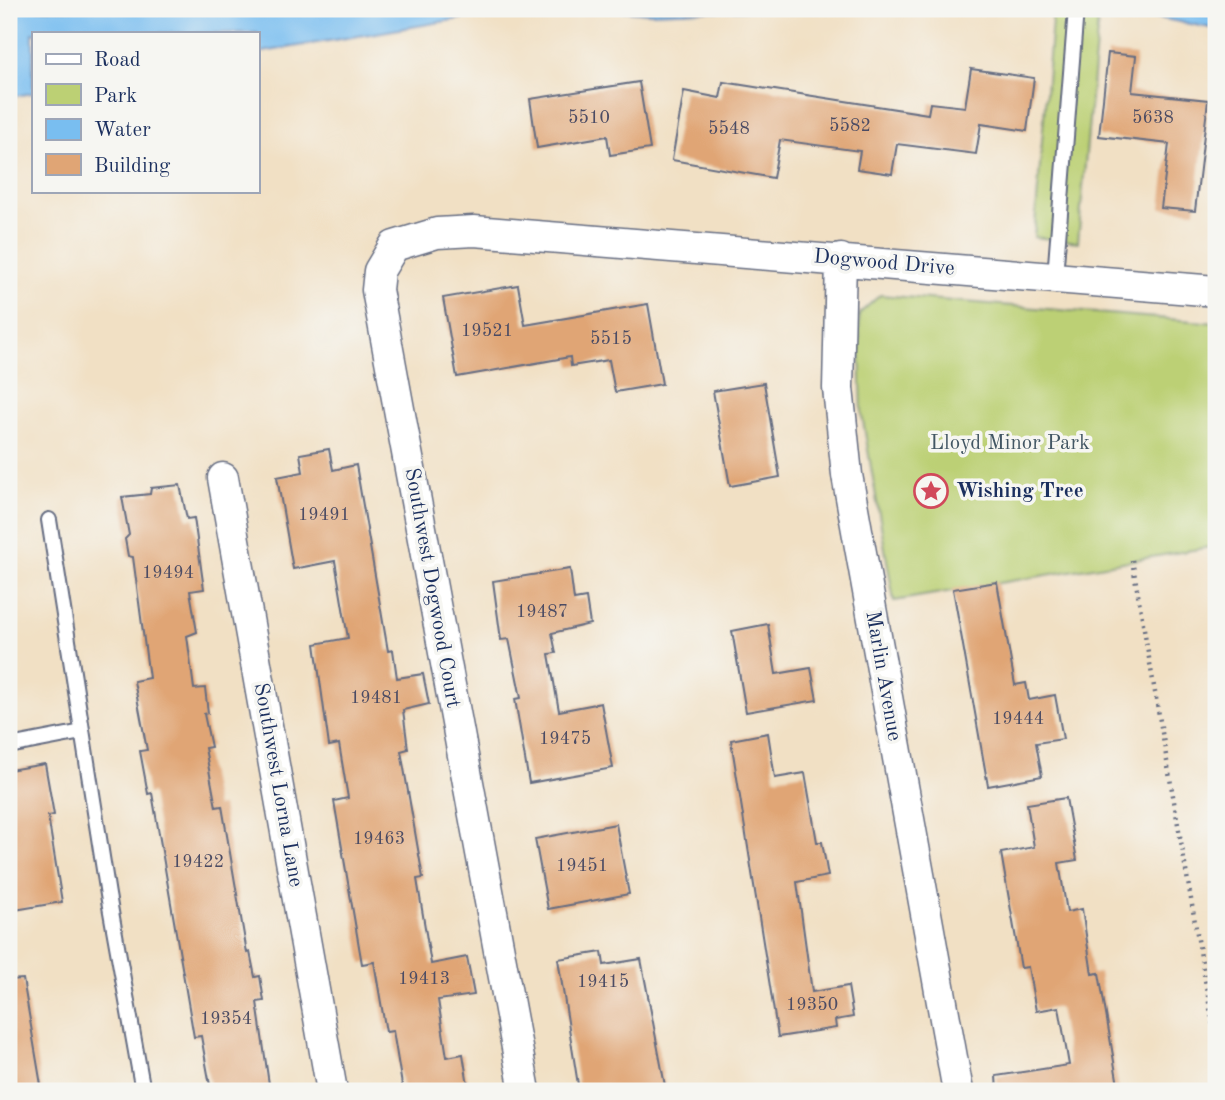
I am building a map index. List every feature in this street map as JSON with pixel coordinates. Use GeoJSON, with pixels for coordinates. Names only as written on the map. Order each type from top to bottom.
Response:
{"type":"FeatureCollection","features":[{"type":"Feature","properties":{"kind":"street","name":"Southwest Dogwood Court"},"geometry":{"type":"LineString","coordinates":[[525,1091],[377,290],[379,271],[387,256],[394,246],[408,240],[437,233],[474,231],[552,235]]}},
{"type":"Feature","properties":{"kind":"street","name":"Dogwood Drive"},"geometry":{"type":"LineString","coordinates":[[552,235],[1216,291]]}},
{"type":"Feature","properties":{"kind":"street","name":"Marlin Avenue"},"geometry":{"type":"LineString","coordinates":[[841,259],[838,388],[847,475],[958,1091]]}},
{"type":"Feature","properties":{"kind":"street","name":"Southwest Lorna Lane"},"geometry":{"type":"LineString","coordinates":[[223,478],[332,1091]]}},
{"type":"Feature","properties":{"kind":"lane"},"geometry":{"type":"LineString","coordinates":[[1055,277],[1076,9]]}},
{"type":"Feature","properties":{"kind":"lane"},"geometry":{"type":"LineString","coordinates":[[49,520],[143,1091]]}},
{"type":"Feature","properties":{"kind":"lane"},"geometry":{"type":"LineString","coordinates":[[9,746],[82,732]]}},
{"type":"Feature","properties":{"kind":"path"},"geometry":{"type":"LineString","coordinates":[[1132,560],[1216,1043]]}},
{"type":"Feature","properties":{"kind":"green space"},"geometry":{"type":"Polygon","coordinates":[[[1053,9],[1099,9],[1078,242],[1034,237],[1053,9]]]}},
{"type":"Feature","properties":{"kind":"green space","name":"Lloyd Minor Park"},"geometry":{"type":"Polygon","coordinates":[[[880,295],[1216,323],[1216,546],[894,601],[862,415],[859,314],[880,295]]]}},
{"type":"Feature","properties":{"kind":"water"},"geometry":{"type":"Polygon","coordinates":[[[9,9],[518,9],[259,53],[259,32],[32,32],[32,93],[9,97],[9,9]]]}},
{"type":"Feature","properties":{"kind":"water"},"geometry":{"type":"Polygon","coordinates":[[[608,9],[759,9],[649,13],[608,9]]]}},
{"type":"Feature","properties":{"kind":"water"},"geometry":{"type":"Polygon","coordinates":[[[1095,9],[1216,9],[1216,29],[1138,14],[1095,9]]]}},
{"type":"Feature","properties":{"kind":"building"},"geometry":{"type":"Polygon","coordinates":[[[1108,53],[1136,56],[1132,92],[1208,100],[1195,211],[1161,208],[1169,144],[1099,136],[1108,53]]]}},
{"type":"Feature","properties":{"kind":"building"},"geometry":{"type":"Polygon","coordinates":[[[971,69],[1034,78],[1027,131],[981,124],[976,154],[897,144],[892,174],[857,169],[860,151],[780,140],[773,178],[672,160],[684,91],[720,98],[723,82],[928,114],[930,103],[965,107],[971,69]]]}},
{"type":"Feature","properties":{"kind":"building"},"geometry":{"type":"Polygon","coordinates":[[[639,82],[650,149],[610,155],[607,136],[537,148],[530,99],[639,82]]]}},
{"type":"Feature","properties":{"kind":"building"},"geometry":{"type":"Polygon","coordinates":[[[518,285],[525,325],[648,304],[662,384],[615,392],[609,360],[571,366],[570,357],[457,377],[443,298],[518,285]]]}},
{"type":"Feature","properties":{"kind":"building"},"geometry":{"type":"Polygon","coordinates":[[[764,383],[780,477],[730,486],[713,391],[764,383]]]}},
{"type":"Feature","properties":{"kind":"building"},"geometry":{"type":"Polygon","coordinates":[[[329,449],[333,470],[356,465],[388,651],[393,650],[397,678],[423,674],[429,704],[403,710],[408,749],[401,751],[423,878],[417,879],[431,964],[467,957],[474,995],[438,1000],[447,1057],[463,1054],[469,1091],[403,1091],[393,1031],[386,1032],[374,962],[362,964],[334,801],[348,798],[339,744],[329,746],[315,644],[348,638],[335,561],[293,569],[277,477],[303,472],[300,454],[329,449]]]}},
{"type":"Feature","properties":{"kind":"building"},"geometry":{"type":"Polygon","coordinates":[[[180,485],[187,519],[194,518],[204,589],[190,591],[197,632],[187,636],[194,689],[205,688],[208,713],[204,714],[211,747],[205,748],[216,807],[222,806],[247,953],[250,952],[255,977],[260,976],[264,1001],[257,1002],[270,1091],[211,1091],[201,1036],[194,1037],[152,793],[148,794],[140,751],[147,750],[134,681],[149,678],[133,557],[128,556],[125,539],[129,535],[122,497],[150,494],[151,488],[180,485]]]}},
{"type":"Feature","properties":{"kind":"building"},"geometry":{"type":"Polygon","coordinates":[[[570,569],[574,600],[586,598],[590,624],[552,633],[556,653],[549,654],[559,711],[601,703],[613,768],[529,783],[515,699],[521,698],[509,639],[501,640],[493,581],[570,569]]]}},
{"type":"Feature","properties":{"kind":"building"},"geometry":{"type":"Polygon","coordinates":[[[997,582],[1015,685],[1026,683],[1029,700],[1055,695],[1063,739],[1036,743],[1042,776],[988,786],[953,589],[997,582]]]}},
{"type":"Feature","properties":{"kind":"building"},"geometry":{"type":"Polygon","coordinates":[[[768,624],[776,674],[811,668],[817,700],[746,712],[732,631],[768,624]]]}},
{"type":"Feature","properties":{"kind":"building"},"geometry":{"type":"Polygon","coordinates":[[[768,733],[775,778],[805,773],[817,842],[822,842],[828,876],[797,882],[812,992],[848,986],[853,1017],[835,1020],[836,1028],[778,1037],[731,740],[768,733]]]}},
{"type":"Feature","properties":{"kind":"building"},"geometry":{"type":"Polygon","coordinates":[[[45,764],[54,815],[48,816],[62,902],[9,911],[9,770],[45,764]]]}},
{"type":"Feature","properties":{"kind":"building"},"geometry":{"type":"Polygon","coordinates":[[[1066,798],[1077,860],[1059,863],[1067,912],[1082,909],[1092,974],[1099,973],[1119,1091],[997,1091],[996,1076],[1069,1065],[1059,1007],[1036,1011],[1028,967],[1021,968],[1001,853],[1034,847],[1027,804],[1066,798]]]}},
{"type":"Feature","properties":{"kind":"building"},"geometry":{"type":"Polygon","coordinates":[[[616,824],[629,894],[548,909],[535,839],[616,824]]]}},
{"type":"Feature","properties":{"kind":"building"},"geometry":{"type":"Polygon","coordinates":[[[602,952],[604,965],[641,959],[666,1091],[579,1091],[558,959],[602,952]]]}},
{"type":"Feature","properties":{"kind":"building"},"geometry":{"type":"Polygon","coordinates":[[[23,979],[42,1091],[9,1091],[9,980],[23,979]]]}},
{"type":"Feature","properties":{"kind":"place","name":"Wishing Tree"},"geometry":{"type":"Point","coordinates":[931,491]}}]}
